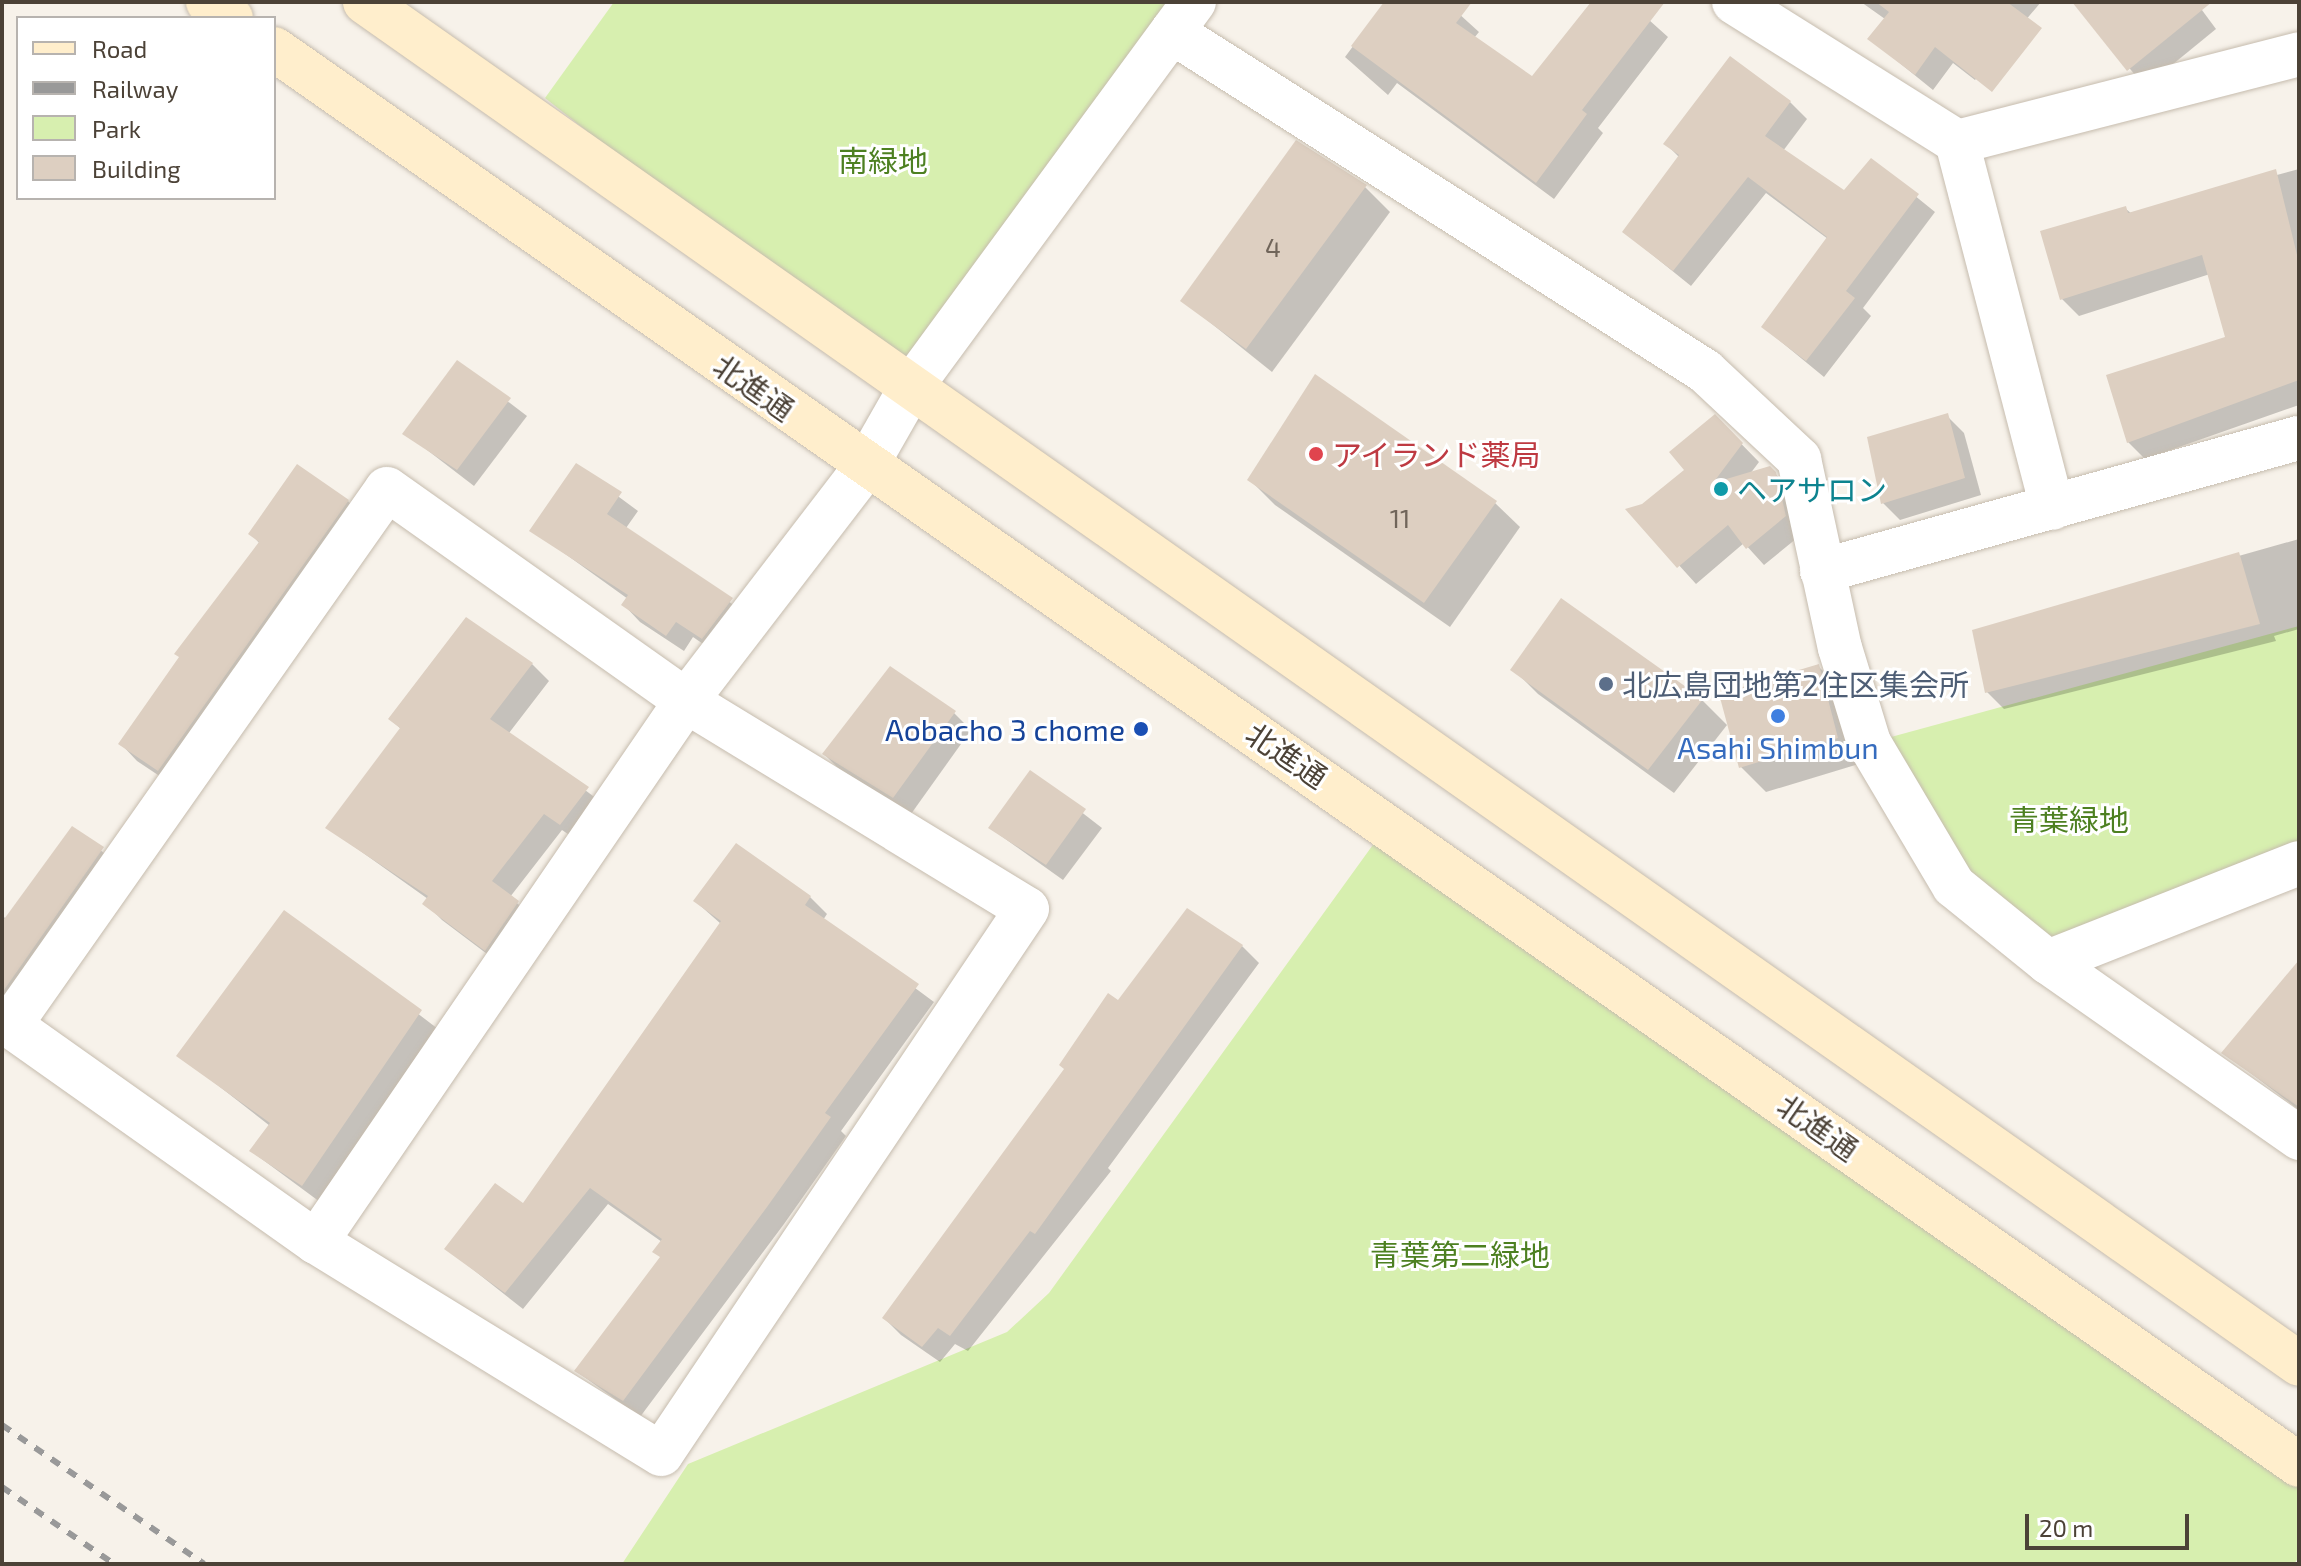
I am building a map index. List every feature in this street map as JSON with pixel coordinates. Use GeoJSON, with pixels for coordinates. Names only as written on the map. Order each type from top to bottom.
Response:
{"type":"FeatureCollection","features":[{"type":"Feature","properties":{"kind":"street"},"geometry":{"type":"LineString","coordinates":[[208,2],[228,16]]}},
{"type":"Feature","properties":{"kind":"street"},"geometry":{"type":"LineString","coordinates":[[365,2],[2299,1364]]}},
{"type":"Feature","properties":{"kind":"street"},"geometry":{"type":"LineString","coordinates":[[1734,2],[1957,142],[2052,508]]}},
{"type":"Feature","properties":{"kind":"street"},"geometry":{"type":"LineString","coordinates":[[316,1242],[686,701],[866,466],[911,387],[1183,17],[1705,371],[1799,459],[1822,571],[1869,743],[1915,826],[1954,886],[2048,962],[2299,1138]]}},
{"type":"Feature","properties":{"kind":"street","name":"北進通"},"geometry":{"type":"LineString","coordinates":[[276,50],[866,466],[1388,824],[2299,1465]]}},
{"type":"Feature","properties":{"kind":"street"},"geometry":{"type":"LineString","coordinates":[[1957,142],[2299,54]]}},
{"type":"Feature","properties":{"kind":"street"},"geometry":{"type":"LineString","coordinates":[[1822,571],[2299,438]]}},
{"type":"Feature","properties":{"kind":"street"},"geometry":{"type":"LineString","coordinates":[[387,489],[686,701],[1027,909],[661,1454],[316,1242],[10,1025],[387,489]]}},
{"type":"Feature","properties":{"kind":"street"},"geometry":{"type":"LineString","coordinates":[[2048,962],[2299,863]]}},
{"type":"Feature","properties":{"kind":"green space","name":"南緑地"},"geometry":{"type":"Polygon","coordinates":[[[614,2],[1194,2],[911,387],[545,98],[614,2]]]}},
{"type":"Feature","properties":{"kind":"green space","name":"青葉緑地"},"geometry":{"type":"Polygon","coordinates":[[[2299,626],[2299,863],[2048,962],[1988,917],[1869,743],[2299,626]]]}},
{"type":"Feature","properties":{"kind":"green space","name":"青葉第二緑地"},"geometry":{"type":"Polygon","coordinates":[[[1388,824],[2299,1465],[2299,1557],[2294,1564],[622,1564],[688,1464],[1007,1332],[1049,1293],[1388,824]]]}},
{"type":"Feature","properties":{"kind":"building"},"geometry":{"type":"Polygon","coordinates":[[[1384,2],[1472,2],[1456,23],[1532,76],[1591,2],[1665,2],[1582,110],[1587,114],[1536,183],[1351,46],[1384,2]]]}},
{"type":"Feature","properties":{"kind":"building"},"geometry":{"type":"Polygon","coordinates":[[[1876,2],[2007,2],[2042,28],[1992,92],[1935,47],[1915,75],[1867,39],[1889,12],[1876,2]]]}},
{"type":"Feature","properties":{"kind":"building"},"geometry":{"type":"Polygon","coordinates":[[[2072,2],[2212,2],[2127,71],[2072,2]]]}},
{"type":"Feature","properties":{"kind":"building"},"geometry":{"type":"Polygon","coordinates":[[[1730,56],[1791,101],[1765,136],[1844,190],[1871,158],[1919,194],[1846,291],[1855,298],[1806,361],[1761,327],[1827,237],[1748,177],[1673,271],[1622,232],[1679,155],[1663,144],[1730,56]]]}},
{"type":"Feature","properties":{"kind":"building"},"geometry":{"type":"Polygon","coordinates":[[[1296,140],[1367,185],[1246,349],[1180,301],[1296,140]]]}},
{"type":"Feature","properties":{"kind":"building"},"geometry":{"type":"Polygon","coordinates":[[[2276,169],[2299,263],[2299,380],[2127,443],[2106,375],[2225,337],[2202,255],[2060,300],[2040,231],[2126,206],[2128,213],[2276,169]]]}},
{"type":"Feature","properties":{"kind":"building"},"geometry":{"type":"Polygon","coordinates":[[[457,360],[511,398],[457,470],[402,434],[457,360]]]}},
{"type":"Feature","properties":{"kind":"building"},"geometry":{"type":"Polygon","coordinates":[[[1315,374],[1497,501],[1424,603],[1247,480],[1315,374]]]}},
{"type":"Feature","properties":{"kind":"building"},"geometry":{"type":"Polygon","coordinates":[[[1948,413],[1965,478],[1881,504],[1867,437],[1948,413]]]}},
{"type":"Feature","properties":{"kind":"building","name":"ヘアサロン"},"geometry":{"type":"Polygon","coordinates":[[[1715,414],[1743,443],[1713,483],[1770,466],[1776,472],[1786,516],[1746,549],[1728,525],[1677,568],[1625,509],[1642,504],[1684,470],[1669,452],[1715,414]]]}},
{"type":"Feature","properties":{"kind":"building"},"geometry":{"type":"Polygon","coordinates":[[[576,463],[622,492],[607,514],[733,598],[702,639],[676,622],[666,636],[621,605],[628,595],[529,531],[576,463]]]}},
{"type":"Feature","properties":{"kind":"building"},"geometry":{"type":"Polygon","coordinates":[[[297,464],[349,500],[158,771],[118,744],[179,657],[174,654],[259,542],[248,534],[297,464]]]}},
{"type":"Feature","properties":{"kind":"building"},"geometry":{"type":"Polygon","coordinates":[[[2239,552],[2260,624],[1985,693],[1972,630],[2239,552]]]}},
{"type":"Feature","properties":{"kind":"building","name":"北広島団地第2住区集会所"},"geometry":{"type":"Polygon","coordinates":[[[1561,598],[1703,699],[1648,770],[1510,670],[1561,598]]]}},
{"type":"Feature","properties":{"kind":"building"},"geometry":{"type":"Polygon","coordinates":[[[466,617],[533,663],[490,719],[589,787],[560,825],[544,814],[492,881],[519,901],[485,951],[422,904],[428,896],[325,828],[400,728],[388,719],[466,617]]]}},
{"type":"Feature","properties":{"kind":"building"},"geometry":{"type":"Polygon","coordinates":[[[1819,664],[1838,738],[1739,768],[1719,694],[1819,664]]]}},
{"type":"Feature","properties":{"kind":"building"},"geometry":{"type":"Polygon","coordinates":[[[890,666],[956,711],[893,798],[822,754],[890,666]]]}},
{"type":"Feature","properties":{"kind":"building"},"geometry":{"type":"Polygon","coordinates":[[[1030,770],[1086,809],[1046,865],[988,828],[1030,770]]]}},
{"type":"Feature","properties":{"kind":"building"},"geometry":{"type":"Polygon","coordinates":[[[72,826],[104,847],[2,993],[2,922],[72,826]]]}},
{"type":"Feature","properties":{"kind":"building"},"geometry":{"type":"Polygon","coordinates":[[[736,843],[811,896],[805,905],[919,984],[825,1113],[831,1117],[623,1401],[574,1371],[660,1257],[652,1252],[662,1239],[590,1188],[505,1293],[444,1249],[495,1183],[523,1203],[721,921],[693,901],[736,843]]]}},
{"type":"Feature","properties":{"kind":"building"},"geometry":{"type":"Polygon","coordinates":[[[1187,908],[1243,945],[1035,1234],[1030,1231],[950,1336],[938,1328],[922,1347],[882,1318],[1064,1069],[1059,1065],[1108,993],[1118,1000],[1187,908]]]}},
{"type":"Feature","properties":{"kind":"building"},"geometry":{"type":"Polygon","coordinates":[[[284,910],[422,1010],[302,1186],[249,1151],[270,1123],[176,1056],[284,910]]]}},
{"type":"Feature","properties":{"kind":"building"},"geometry":{"type":"Polygon","coordinates":[[[2299,960],[2299,1107],[2221,1053],[2299,960]]]}},
{"type":"Feature","properties":{"kind":"railway"},"geometry":{"type":"LineString","coordinates":[[2,1425],[204,1564]]}},
{"type":"Feature","properties":{"kind":"railway"},"geometry":{"type":"LineString","coordinates":[[2,1487],[114,1564]]}},
{"type":"Feature","properties":{"kind":"place","name":"アイランド薬局"},"geometry":{"type":"Point","coordinates":[1316,454]}},
{"type":"Feature","properties":{"kind":"place","name":"ヘアサロン"},"geometry":{"type":"Point","coordinates":[1721,489]}},
{"type":"Feature","properties":{"kind":"place","name":"北広島団地第2住区集会所"},"geometry":{"type":"Point","coordinates":[1606,684]}},
{"type":"Feature","properties":{"kind":"place","name":"Asahi Shimbun"},"geometry":{"type":"Point","coordinates":[1778,716]}},
{"type":"Feature","properties":{"kind":"place","name":"Aobacho 3 chome"},"geometry":{"type":"Point","coordinates":[1141,729]}}]}
